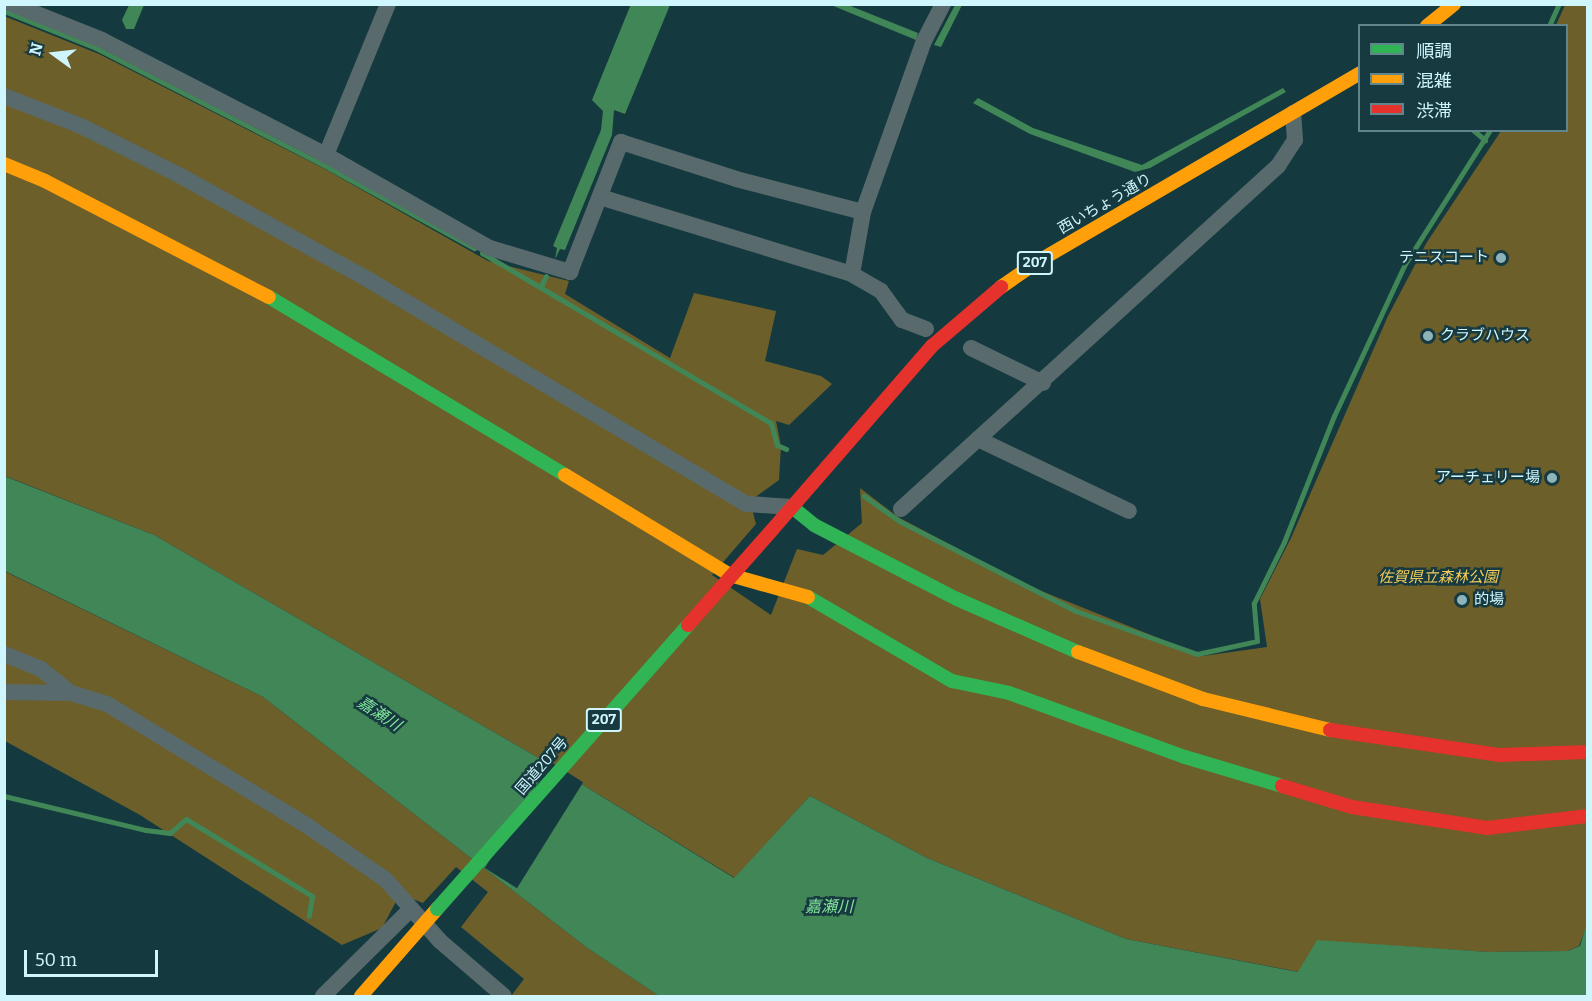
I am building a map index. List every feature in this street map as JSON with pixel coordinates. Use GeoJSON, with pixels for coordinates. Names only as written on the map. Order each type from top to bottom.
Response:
{"type":"FeatureCollection","features":[{"type":"Feature","properties":{"kind":"main road"},"geometry":{"type":"LineString","coordinates":[[1429,24],[1454,4]]}},
{"type":"Feature","properties":{"kind":"main road","name":"西いちょう通り"},"geometry":{"type":"LineString","coordinates":[[772,530],[932,346],[986,298],[1037,262],[1358,74]]}},
{"type":"Feature","properties":{"kind":"main road"},"geometry":{"type":"LineString","coordinates":[[4,164],[65,191],[289,307],[730,574],[805,596],[952,681],[1009,693],[1185,757],[1352,807],[1487,828],[1587,816]]}},
{"type":"Feature","properties":{"kind":"main road"},"geometry":{"type":"LineString","coordinates":[[792,507],[814,525],[957,599],[1084,654],[1203,699],[1332,731],[1417,746],[1500,755],[1587,752]]}},
{"type":"Feature","properties":{"kind":"main road","name":"国道207号"},"geometry":{"type":"LineString","coordinates":[[361,996],[772,530]]}},
{"type":"Feature","properties":{"kind":"street"},"geometry":{"type":"LineString","coordinates":[[12,4],[102,40],[326,155],[490,248],[570,272],[621,142],[736,179],[863,212]]}},
{"type":"Feature","properties":{"kind":"street"},"geometry":{"type":"LineString","coordinates":[[326,155],[388,4]]}},
{"type":"Feature","properties":{"kind":"street"},"geometry":{"type":"LineString","coordinates":[[852,274],[863,212],[924,41],[942,4]]}},
{"type":"Feature","properties":{"kind":"street"},"geometry":{"type":"LineString","coordinates":[[4,96],[81,126],[185,178],[369,280],[747,504],[792,507]]}},
{"type":"Feature","properties":{"kind":"street"},"geometry":{"type":"LineString","coordinates":[[901,509],[1278,166],[1295,140],[1293,113]]}},
{"type":"Feature","properties":{"kind":"street"},"geometry":{"type":"LineString","coordinates":[[600,197],[852,274],[881,291],[902,320],[926,329]]}},
{"type":"Feature","properties":{"kind":"street"},"geometry":{"type":"LineString","coordinates":[[970,348],[1042,383]]}},
{"type":"Feature","properties":{"kind":"street"},"geometry":{"type":"LineString","coordinates":[[978,439],[1129,511]]}},
{"type":"Feature","properties":{"kind":"street"},"geometry":{"type":"LineString","coordinates":[[4,654],[41,669],[71,693]]}},
{"type":"Feature","properties":{"kind":"street"},"geometry":{"type":"LineString","coordinates":[[4,692],[71,693],[107,704],[309,827],[386,880],[424,924],[504,996]]}},
{"type":"Feature","properties":{"kind":"street"},"geometry":{"type":"LineString","coordinates":[[323,996],[411,909]]}},
{"type":"Feature","properties":{"kind":"green space","name":"佐賀県立森林公園"},"geometry":{"type":"Polygon","coordinates":[[[1565,5],[1587,5],[1588,922],[1579,946],[1568,951],[1488,952],[1317,941],[1299,972],[1126,939],[927,858],[810,796],[735,878],[549,764],[154,535],[5,476],[4,16],[99,54],[323,168],[488,261],[569,281],[565,294],[670,358],[694,293],[776,311],[765,361],[821,376],[832,384],[789,425],[776,421],[781,446],[779,480],[750,501],[756,524],[712,575],[771,615],[797,549],[823,555],[862,523],[860,488],[898,517],[1024,584],[1203,656],[1267,647],[1260,599],[1291,538],[1388,316],[1427,242],[1500,132],[1568,132],[1568,24],[1556,24],[1565,5]]]}},
{"type":"Feature","properties":{"kind":"green space"},"geometry":{"type":"Polygon","coordinates":[[[4,571],[263,697],[586,947],[659,996],[511,996],[524,979],[461,927],[488,892],[456,867],[423,903],[400,894],[382,928],[342,945],[140,815],[5,741],[4,571]]]}},
{"type":"Feature","properties":{"kind":"water"},"geometry":{"type":"Polygon","coordinates":[[[631,4],[670,5],[625,114],[614,110],[612,135],[565,250],[560,249],[555,259],[557,248],[553,246],[601,130],[603,111],[592,100],[631,4]]]}},
{"type":"Feature","properties":{"kind":"water"},"geometry":{"type":"Polygon","coordinates":[[[129,5],[144,5],[134,29],[126,29],[122,20],[129,5]]]}},
{"type":"Feature","properties":{"kind":"water"},"geometry":{"type":"Polygon","coordinates":[[[831,5],[848,5],[918,33],[916,40],[831,5]]]}},
{"type":"Feature","properties":{"kind":"water"},"geometry":{"type":"Polygon","coordinates":[[[955,5],[962,5],[941,47],[934,45],[955,5]]]}},
{"type":"Feature","properties":{"kind":"water"},"geometry":{"type":"Polygon","coordinates":[[[1283,88],[1286,92],[1150,168],[1135,172],[1030,134],[973,103],[978,98],[1033,128],[1142,165],[1283,88]]]}},
{"type":"Feature","properties":{"kind":"water","name":"嘉瀬川"},"geometry":{"type":"Polygon","coordinates":[[[4,476],[154,535],[549,764],[734,878],[810,796],[927,858],[1126,939],[1298,972],[1317,940],[1488,952],[1568,951],[1580,946],[1587,922],[1587,996],[659,996],[586,947],[263,697],[5,571],[4,476]]]}},
{"type":"Feature","properties":{"kind":"pier"},"geometry":{"type":"Polygon","coordinates":[[[551,762],[583,782],[517,888],[485,868],[551,762]]]}},
{"type":"Feature","properties":{"kind":"waterway"},"geometry":{"type":"LineString","coordinates":[[1550,24],[1559,4]]}},
{"type":"Feature","properties":{"kind":"waterway"},"geometry":{"type":"LineString","coordinates":[[4,11],[96,48],[329,168],[474,248]]}},
{"type":"Feature","properties":{"kind":"waterway"},"geometry":{"type":"LineString","coordinates":[[1475,132],[1485,140]]}},
{"type":"Feature","properties":{"kind":"waterway"},"geometry":{"type":"LineString","coordinates":[[864,496],[899,521],[1076,611],[1197,654],[1257,641],[1254,603],[1284,542],[1334,416],[1405,264],[1489,132]]}},
{"type":"Feature","properties":{"kind":"waterway"},"geometry":{"type":"LineString","coordinates":[[482,253],[771,423],[777,445],[786,449]]}},
{"type":"Feature","properties":{"kind":"waterway"},"geometry":{"type":"LineString","coordinates":[[541,286],[546,276]]}},
{"type":"Feature","properties":{"kind":"waterway"},"geometry":{"type":"LineString","coordinates":[[4,796],[146,830],[170,833],[186,819],[312,896],[309,916]]}},
{"type":"Feature","properties":{"kind":"traffic: fast"},"geometry":{"type":"LineString","coordinates":[[269,297],[565,475]]}},
{"type":"Feature","properties":{"kind":"traffic: fast"},"geometry":{"type":"LineString","coordinates":[[792,507],[814,525],[957,599],[1078,652]]}},
{"type":"Feature","properties":{"kind":"traffic: fast"},"geometry":{"type":"LineString","coordinates":[[808,597],[952,681],[1009,693],[1185,757],[1282,786]]}},
{"type":"Feature","properties":{"kind":"traffic: fast"},"geometry":{"type":"LineString","coordinates":[[437,909],[688,625]]}},
{"type":"Feature","properties":{"kind":"traffic: slow"},"geometry":{"type":"LineString","coordinates":[[1429,24],[1454,4]]}},
{"type":"Feature","properties":{"kind":"traffic: slow"},"geometry":{"type":"LineString","coordinates":[[1001,287],[1037,262],[1358,74]]}},
{"type":"Feature","properties":{"kind":"traffic: slow"},"geometry":{"type":"LineString","coordinates":[[4,164],[45,181],[269,297]]}},
{"type":"Feature","properties":{"kind":"traffic: slow"},"geometry":{"type":"LineString","coordinates":[[565,475],[730,575],[808,597]]}},
{"type":"Feature","properties":{"kind":"traffic: slow"},"geometry":{"type":"LineString","coordinates":[[1078,652],[1203,699],[1330,730]]}},
{"type":"Feature","properties":{"kind":"traffic: slow"},"geometry":{"type":"LineString","coordinates":[[361,996],[437,909]]}},
{"type":"Feature","properties":{"kind":"traffic: jam"},"geometry":{"type":"LineString","coordinates":[[772,530],[932,346],[1001,287]]}},
{"type":"Feature","properties":{"kind":"traffic: jam"},"geometry":{"type":"LineString","coordinates":[[688,625],[772,530]]}},
{"type":"Feature","properties":{"kind":"traffic: jam"},"geometry":{"type":"LineString","coordinates":[[1330,730],[1500,755],[1588,752]]}},
{"type":"Feature","properties":{"kind":"traffic: jam"},"geometry":{"type":"LineString","coordinates":[[1282,786],[1352,807],[1487,828],[1588,816]]}},
{"type":"Feature","properties":{"kind":"place","name":"テニスコート"},"geometry":{"type":"Point","coordinates":[1501,258]}},
{"type":"Feature","properties":{"kind":"place","name":"クラブハウス"},"geometry":{"type":"Point","coordinates":[1428,336]}},
{"type":"Feature","properties":{"kind":"place","name":"アーチェリー場"},"geometry":{"type":"Point","coordinates":[1552,478]}},
{"type":"Feature","properties":{"kind":"place","name":"的場"},"geometry":{"type":"Point","coordinates":[1462,600]}}]}
